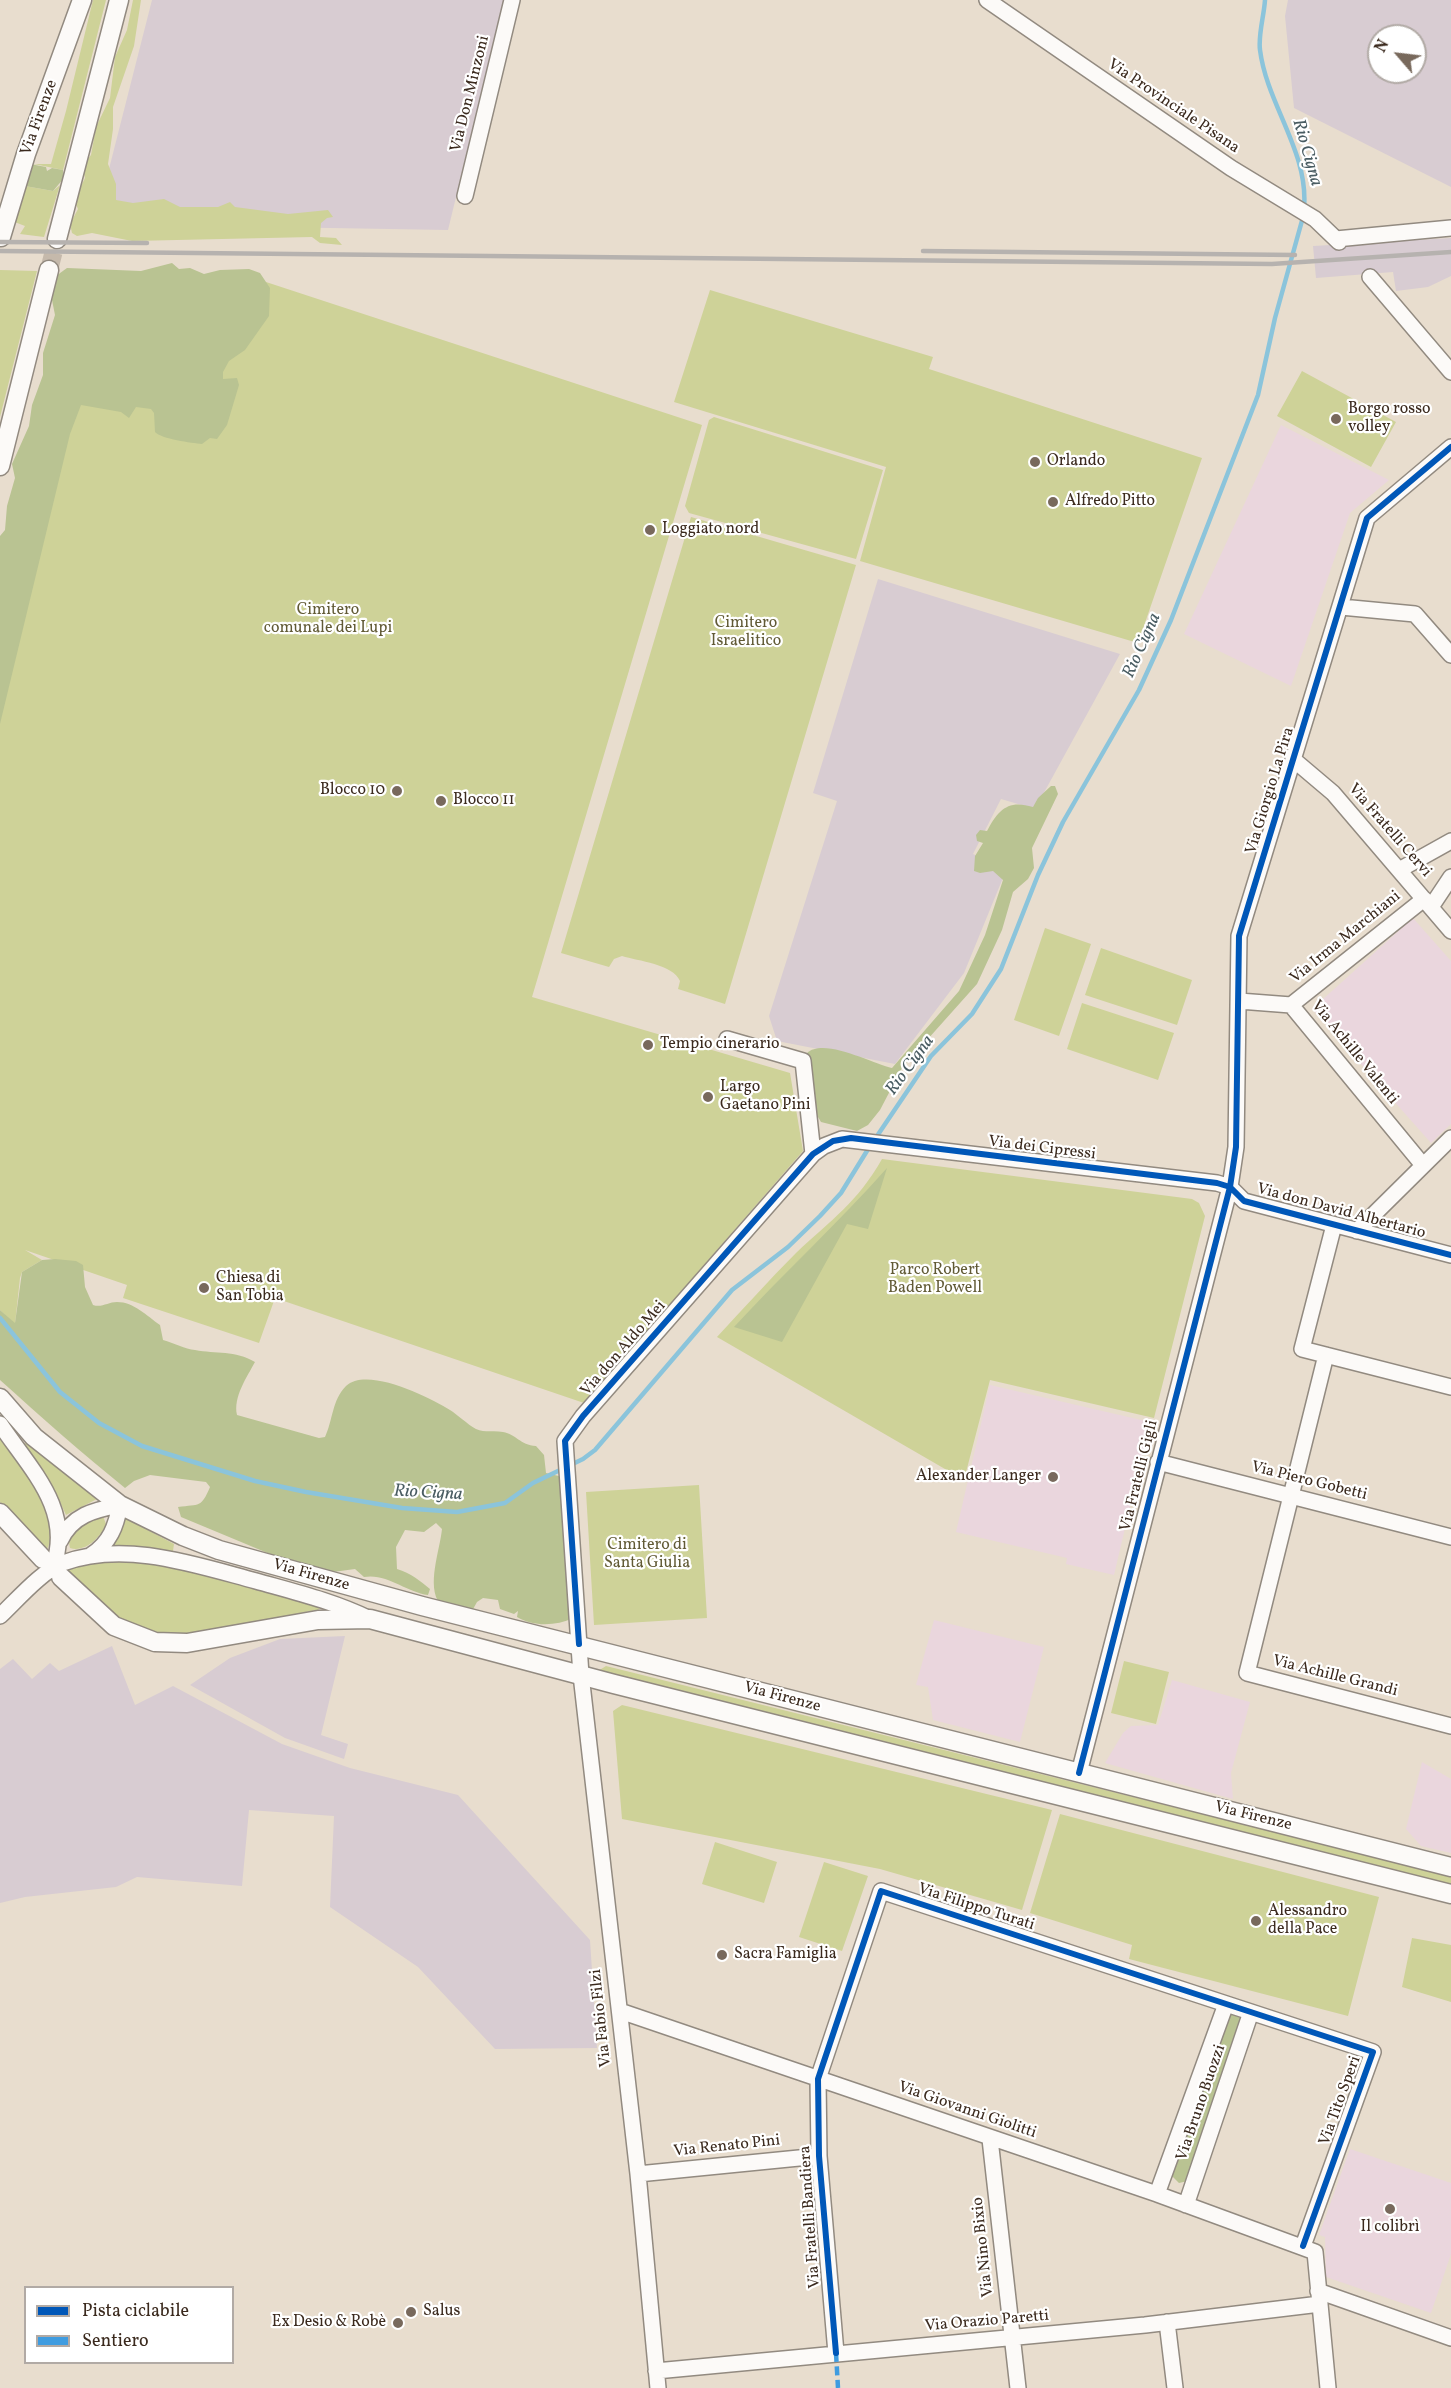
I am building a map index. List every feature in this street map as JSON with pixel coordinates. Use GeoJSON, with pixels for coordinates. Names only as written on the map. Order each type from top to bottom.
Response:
{"type":"FeatureCollection","features":[{"type":"Feature","properties":{"kind":"main road","name":"Via Firenze"},"geometry":{"type":"LineString","coordinates":[[1,237],[26,154],[82,0]]}},
{"type":"Feature","properties":{"kind":"main road"},"geometry":{"type":"LineString","coordinates":[[57,239],[119,0]]}},
{"type":"Feature","properties":{"kind":"main road"},"geometry":{"type":"LineString","coordinates":[[0,466],[49,270]]}},
{"type":"Feature","properties":{"kind":"main road","name":"Via Firenze"},"geometry":{"type":"LineString","coordinates":[[0,1398],[34,1437],[120,1504],[183,1536],[240,1556],[422,1606],[1451,1867]]}},
{"type":"Feature","properties":{"kind":"main road","name":"Via Firenze"},"geometry":{"type":"LineString","coordinates":[[0,1513],[52,1568],[114,1626],[155,1642],[188,1643],[318,1620],[370,1618],[581,1675],[1451,1894]]}},
{"type":"Feature","properties":{"kind":"street","name":"Via Don Minzoni"},"geometry":{"type":"LineString","coordinates":[[465,196],[512,0]]}},
{"type":"Feature","properties":{"kind":"street","name":"Via Provinciale Pisana"},"geometry":{"type":"LineString","coordinates":[[987,0],[1231,168],[1315,219],[1338,240],[1451,228]]}},
{"type":"Feature","properties":{"kind":"street"},"geometry":{"type":"LineString","coordinates":[[1370,277],[1451,372]]}},
{"type":"Feature","properties":{"kind":"street","name":"Via Giorgio La Pira"},"geometry":{"type":"LineString","coordinates":[[1230,1186],[1236,1147],[1239,936],[1367,518],[1451,447]]}},
{"type":"Feature","properties":{"kind":"street"},"geometry":{"type":"LineString","coordinates":[[1341,607],[1415,614],[1451,655]]}},
{"type":"Feature","properties":{"kind":"street","name":"Via Fratelli Cervi"},"geometry":{"type":"LineString","coordinates":[[1294,760],[1333,793],[1451,931]]}},
{"type":"Feature","properties":{"kind":"street"},"geometry":{"type":"LineString","coordinates":[[1399,870],[1450,843]]}},
{"type":"Feature","properties":{"kind":"street","name":"Via Irma Marchiani"},"geometry":{"type":"LineString","coordinates":[[1292,1005],[1427,903],[1451,877]]}},
{"type":"Feature","properties":{"kind":"street","name":"Via Achille Valenti"},"geometry":{"type":"LineString","coordinates":[[1239,1000],[1292,1005],[1422,1164]]}},
{"type":"Feature","properties":{"kind":"street"},"geometry":{"type":"LineString","coordinates":[[727,1038],[803,1061],[813,1154]]}},
{"type":"Feature","properties":{"kind":"street","name":"Via dei Cipressi"},"geometry":{"type":"LineString","coordinates":[[851,1138],[1230,1186]]}},
{"type":"Feature","properties":{"kind":"street","name":"Via don Aldo Mei"},"geometry":{"type":"LineString","coordinates":[[579,1644],[565,1441],[584,1416],[813,1154],[833,1141],[851,1138]]}},
{"type":"Feature","properties":{"kind":"street"},"geometry":{"type":"LineString","coordinates":[[1357,1231],[1422,1164],[1451,1138]]}},
{"type":"Feature","properties":{"kind":"street","name":"Via don David Albertario"},"geometry":{"type":"LineString","coordinates":[[1230,1186],[1244,1201],[1451,1255]]}},
{"type":"Feature","properties":{"kind":"street","name":"Via Fratelli Gigli"},"geometry":{"type":"LineString","coordinates":[[1079,1773],[1230,1186]]}},
{"type":"Feature","properties":{"kind":"street"},"geometry":{"type":"LineString","coordinates":[[1334,1225],[1302,1349],[1451,1387]]}},
{"type":"Feature","properties":{"kind":"street"},"geometry":{"type":"LineString","coordinates":[[1292,1496],[1326,1355]]}},
{"type":"Feature","properties":{"kind":"street"},"geometry":{"type":"LineString","coordinates":[[0,1424],[52,1503],[60,1527],[52,1568],[0,1616]]}},
{"type":"Feature","properties":{"kind":"street","name":"Via Piero Gobetti"},"geometry":{"type":"LineString","coordinates":[[1158,1462],[1451,1537]]}},
{"type":"Feature","properties":{"kind":"street","name":"Via Achille Grandi"},"geometry":{"type":"LineString","coordinates":[[1292,1496],[1247,1674],[1451,1726]]}},
{"type":"Feature","properties":{"kind":"street"},"geometry":{"type":"LineString","coordinates":[[58,1545],[67,1529],[78,1518],[91,1511],[120,1504]]}},
{"type":"Feature","properties":{"kind":"street","name":"Via Firenze"},"geometry":{"type":"LineString","coordinates":[[52,1568],[91,1555],[104,1545],[110,1536],[120,1504]]}},
{"type":"Feature","properties":{"kind":"street","name":"Via Firenze"},"geometry":{"type":"LineString","coordinates":[[91,1555],[180,1561],[311,1596],[370,1618]]}},
{"type":"Feature","properties":{"kind":"street","name":"Via Fabio Filzi"},"geometry":{"type":"LineString","coordinates":[[579,1644],[638,2174],[658,2388]]}},
{"type":"Feature","properties":{"kind":"street","name":"Via Filippo Turati"},"geometry":{"type":"LineString","coordinates":[[818,2079],[881,1891],[1251,2012]]}},
{"type":"Feature","properties":{"kind":"street","name":"Via Bruno Buozzi"},"geometry":{"type":"LineString","coordinates":[[1157,2194],[1226,2004]]}},
{"type":"Feature","properties":{"kind":"street","name":"Via Giovanni Giolitti"},"geometry":{"type":"LineString","coordinates":[[620,2010],[1303,2246]]}},
{"type":"Feature","properties":{"kind":"street","name":"Via Bruno Buozzi"},"geometry":{"type":"LineString","coordinates":[[1186,2205],[1251,2012]]}},
{"type":"Feature","properties":{"kind":"street","name":"Via Tito Speri"},"geometry":{"type":"LineString","coordinates":[[1251,2012],[1373,2052],[1303,2246]]}},
{"type":"Feature","properties":{"kind":"street","name":"Via Fratelli Bandiera"},"geometry":{"type":"LineString","coordinates":[[818,2079],[819,2156],[836,2353]]}},
{"type":"Feature","properties":{"kind":"street","name":"Via Nino Bixio"},"geometry":{"type":"LineString","coordinates":[[990,2139],[1018,2388]]}},
{"type":"Feature","properties":{"kind":"street","name":"Via Renato Pini"},"geometry":{"type":"LineString","coordinates":[[638,2174],[819,2156]]}},
{"type":"Feature","properties":{"kind":"street"},"geometry":{"type":"LineString","coordinates":[[1303,2246],[1315,2252],[1328,2388]]}},
{"type":"Feature","properties":{"kind":"street"},"geometry":{"type":"LineString","coordinates":[[1319,2298],[1451,2338]]}},
{"type":"Feature","properties":{"kind":"street","name":"Via Orazio Paretti"},"geometry":{"type":"LineString","coordinates":[[656,2371],[1167,2322],[1319,2298]]}},
{"type":"Feature","properties":{"kind":"street"},"geometry":{"type":"LineString","coordinates":[[1167,2322],[1175,2388]]}},
{"type":"Feature","properties":{"kind":"shaded area"},"geometry":{"type":"Polygon","coordinates":[[[152,0],[504,0],[448,230],[95,224],[152,0]]]}},
{"type":"Feature","properties":{"kind":"shaded area"},"geometry":{"type":"Polygon","coordinates":[[[1288,0],[1451,0],[1451,187],[1294,108],[1285,16],[1288,0]]]}},
{"type":"Feature","properties":{"kind":"shaded area"},"geometry":{"type":"Polygon","coordinates":[[[1451,238],[1451,276],[1428,287],[1396,291],[1393,272],[1316,278],[1313,246],[1451,238]]]}},
{"type":"Feature","properties":{"kind":"shaded area"},"geometry":{"type":"Polygon","coordinates":[[[1281,425],[1389,480],[1350,513],[1291,686],[1184,634],[1281,425]]]}},
{"type":"Feature","properties":{"kind":"shaded area"},"geometry":{"type":"Polygon","coordinates":[[[878,579],[1120,654],[1035,809],[1001,799],[973,854],[1007,868],[964,973],[895,1064],[777,1041],[769,1016],[837,801],[813,793],[878,579]]]}},
{"type":"Feature","properties":{"kind":"shaded area"},"geometry":{"type":"Polygon","coordinates":[[[1413,918],[1451,961],[1451,1124],[1431,1143],[1312,1009],[1413,918]]]}},
{"type":"Feature","properties":{"kind":"shaded area","name":"Alexander Langer"},"geometry":{"type":"Polygon","coordinates":[[[990,1385],[1150,1422],[1114,1575],[1066,1564],[1067,1558],[956,1532],[990,1385]]]}},
{"type":"Feature","properties":{"kind":"shaded area"},"geometry":{"type":"Polygon","coordinates":[[[934,1620],[1044,1647],[1020,1742],[933,1720],[928,1687],[916,1685],[934,1620]]]}},
{"type":"Feature","properties":{"kind":"shaded area"},"geometry":{"type":"Polygon","coordinates":[[[345,1636],[321,1735],[348,1744],[344,1759],[285,1738],[190,1685],[230,1658],[280,1639],[345,1636]]]}},
{"type":"Feature","properties":{"kind":"shaded area"},"geometry":{"type":"Polygon","coordinates":[[[112,1646],[135,1705],[173,1686],[282,1744],[350,1768],[458,1795],[590,1940],[597,2048],[495,2049],[418,1967],[330,1907],[334,1816],[249,1810],[242,1886],[137,1877],[116,1887],[25,1897],[0,1903],[0,1669],[13,1659],[32,1679],[50,1663],[59,1671],[112,1646]]]}},
{"type":"Feature","properties":{"kind":"shaded area"},"geometry":{"type":"Polygon","coordinates":[[[1172,1680],[1250,1702],[1231,1773],[1233,1799],[1105,1763],[1123,1733],[1131,1726],[1158,1725],[1172,1680]]]}},
{"type":"Feature","properties":{"kind":"shaded area"},"geometry":{"type":"Polygon","coordinates":[[[1422,1762],[1451,1779],[1451,1853],[1421,1846],[1406,1829],[1422,1762]]]}},
{"type":"Feature","properties":{"kind":"shaded area","name":"Il colibrì"},"geometry":{"type":"Polygon","coordinates":[[[1350,2149],[1451,2183],[1451,2254],[1431,2313],[1326,2277],[1325,2237],[1319,2235],[1350,2149]]]}},
{"type":"Feature","properties":{"kind":"green space"},"geometry":{"type":"Polygon","coordinates":[[[93,0],[106,0],[63,170],[34,164],[51,164],[93,0]]]}},
{"type":"Feature","properties":{"kind":"green space"},"geometry":{"type":"Polygon","coordinates":[[[133,0],[141,0],[134,46],[113,107],[113,129],[108,164],[116,184],[116,200],[133,203],[164,199],[180,207],[218,207],[230,202],[235,207],[288,214],[328,210],[333,217],[321,223],[320,237],[336,238],[342,245],[320,243],[312,237],[132,241],[92,233],[77,236],[72,233],[70,224],[78,209],[74,200],[85,178],[82,166],[91,155],[96,127],[110,98],[115,57],[127,30],[133,0]]]}},
{"type":"Feature","properties":{"kind":"green space"},"geometry":{"type":"Polygon","coordinates":[[[30,164],[46,167],[47,171],[52,168],[63,170],[64,178],[53,191],[25,186],[30,164]]]}},
{"type":"Feature","properties":{"kind":"green space"},"geometry":{"type":"Polygon","coordinates":[[[60,185],[44,237],[20,234],[25,226],[12,221],[25,186],[53,191],[60,185]]]}},
{"type":"Feature","properties":{"kind":"green space"},"geometry":{"type":"Polygon","coordinates":[[[172,263],[179,269],[190,268],[204,274],[220,270],[249,269],[260,273],[270,288],[269,316],[245,350],[229,361],[223,372],[223,379],[237,378],[239,385],[227,425],[217,439],[210,438],[202,444],[163,437],[155,432],[154,413],[151,409],[136,407],[129,418],[121,412],[81,405],[70,434],[0,724],[0,536],[5,530],[7,506],[15,478],[12,464],[29,426],[32,405],[43,375],[43,353],[55,315],[52,300],[56,276],[67,268],[141,271],[172,263]]]}},
{"type":"Feature","properties":{"kind":"green space"},"geometry":{"type":"Polygon","coordinates":[[[0,270],[37,271],[0,417],[0,270]]]}},
{"type":"Feature","properties":{"kind":"green space","name":"Cimitero comunale dei Lupi"},"geometry":{"type":"Polygon","coordinates":[[[266,282],[702,425],[532,997],[790,1073],[803,1151],[584,1403],[275,1298],[259,1343],[123,1298],[127,1285],[25,1250],[42,1260],[22,1272],[15,1324],[0,1310],[0,697],[98,287],[266,282]]]}},
{"type":"Feature","properties":{"kind":"green space","name":"Orlando"},"geometry":{"type":"Polygon","coordinates":[[[710,290],[933,357],[929,369],[1202,458],[1138,643],[860,561],[886,467],[674,402],[710,290]]]}},
{"type":"Feature","properties":{"kind":"green space","name":"Borgo rosso volley"},"geometry":{"type":"Polygon","coordinates":[[[1302,371],[1396,422],[1371,467],[1277,416],[1302,371]]]}},
{"type":"Feature","properties":{"kind":"green space"},"geometry":{"type":"Polygon","coordinates":[[[714,417],[883,470],[856,559],[689,513],[685,506],[709,420],[714,417]]]}},
{"type":"Feature","properties":{"kind":"green space","name":"Cimitero Israelitico"},"geometry":{"type":"Polygon","coordinates":[[[691,517],[856,565],[725,1004],[678,989],[680,981],[676,975],[654,964],[622,956],[614,959],[609,967],[561,953],[691,517]]]}},
{"type":"Feature","properties":{"kind":"green space"},"geometry":{"type":"Polygon","coordinates":[[[1051,786],[1055,786],[1058,794],[1032,848],[1034,868],[1028,879],[1013,892],[1002,930],[977,984],[902,1068],[880,1110],[868,1125],[857,1131],[821,1122],[815,1112],[807,1053],[825,1048],[849,1053],[892,1068],[959,991],[985,935],[1003,880],[993,871],[980,873],[974,871],[975,856],[983,843],[977,841],[976,835],[980,830],[987,831],[995,817],[1005,808],[1017,804],[1033,807],[1038,798],[1051,786]]]}},
{"type":"Feature","properties":{"kind":"green space"},"geometry":{"type":"Polygon","coordinates":[[[1045,928],[1091,944],[1059,1036],[1014,1020],[1045,928]]]}},
{"type":"Feature","properties":{"kind":"green space"},"geometry":{"type":"Polygon","coordinates":[[[1101,948],[1192,980],[1177,1025],[1085,995],[1101,948]]]}},
{"type":"Feature","properties":{"kind":"green space"},"geometry":{"type":"Polygon","coordinates":[[[1082,1003],[1174,1033],[1158,1080],[1067,1049],[1082,1003]]]}},
{"type":"Feature","properties":{"kind":"green space","name":"Parco Robert Baden Powell"},"geometry":{"type":"Polygon","coordinates":[[[882,1159],[1192,1199],[1199,1203],[1205,1216],[1154,1418],[990,1380],[964,1480],[717,1337],[796,1253],[853,1199],[882,1159]]]}},
{"type":"Feature","properties":{"kind":"green space"},"geometry":{"type":"Polygon","coordinates":[[[887,1168],[868,1229],[847,1224],[782,1342],[734,1327],[849,1208],[887,1168]]]}},
{"type":"Feature","properties":{"kind":"green space"},"geometry":{"type":"Polygon","coordinates":[[[42,1260],[76,1261],[83,1265],[85,1287],[93,1305],[117,1302],[129,1304],[160,1325],[163,1340],[191,1349],[240,1356],[255,1362],[239,1394],[237,1415],[319,1438],[325,1437],[341,1392],[346,1386],[356,1381],[368,1379],[383,1381],[413,1391],[450,1410],[476,1429],[500,1431],[526,1444],[536,1446],[544,1455],[546,1473],[563,1477],[573,1618],[559,1623],[538,1624],[517,1617],[518,1611],[514,1614],[500,1609],[498,1600],[483,1598],[477,1602],[472,1611],[440,1604],[434,1588],[434,1578],[442,1529],[436,1523],[424,1532],[405,1530],[396,1547],[397,1569],[411,1575],[430,1589],[428,1595],[389,1580],[364,1577],[355,1569],[318,1574],[181,1517],[178,1507],[202,1502],[210,1487],[206,1482],[150,1475],[134,1481],[125,1488],[0,1380],[0,1310],[15,1323],[22,1272],[42,1260]]]}},
{"type":"Feature","properties":{"kind":"green space"},"geometry":{"type":"Polygon","coordinates":[[[0,1435],[29,1477],[46,1509],[50,1525],[50,1540],[45,1553],[0,1502],[0,1435]]]}},
{"type":"Feature","properties":{"kind":"green space"},"geometry":{"type":"Polygon","coordinates":[[[25,1439],[97,1499],[66,1515],[54,1489],[25,1444],[25,1439]]]}},
{"type":"Feature","properties":{"kind":"green space","name":"Cimitero di Santa Giulia"},"geometry":{"type":"Polygon","coordinates":[[[699,1485],[707,1618],[594,1625],[586,1492],[699,1485]]]}},
{"type":"Feature","properties":{"kind":"green space"},"geometry":{"type":"Polygon","coordinates":[[[103,1516],[106,1524],[92,1543],[81,1548],[70,1548],[71,1536],[79,1527],[103,1516]]]}},
{"type":"Feature","properties":{"kind":"green space"},"geometry":{"type":"Polygon","coordinates":[[[123,1517],[174,1544],[173,1551],[112,1546],[123,1517]]]}},
{"type":"Feature","properties":{"kind":"green space"},"geometry":{"type":"Polygon","coordinates":[[[102,1560],[178,1565],[321,1607],[318,1610],[203,1633],[159,1635],[141,1632],[110,1614],[64,1574],[80,1563],[102,1560]]]}},
{"type":"Feature","properties":{"kind":"green space"},"geometry":{"type":"Polygon","coordinates":[[[1124,1661],[1169,1672],[1156,1724],[1111,1713],[1124,1661]]]}},
{"type":"Feature","properties":{"kind":"green space"},"geometry":{"type":"Polygon","coordinates":[[[606,1666],[1451,1876],[1451,1888],[598,1671],[606,1666]]]}},
{"type":"Feature","properties":{"kind":"green space"},"geometry":{"type":"Polygon","coordinates":[[[622,1705],[1052,1810],[1022,1910],[880,1869],[622,1819],[613,1711],[622,1705]]]}},
{"type":"Feature","properties":{"kind":"green space","name":"Alessandro della Pace"},"geometry":{"type":"Polygon","coordinates":[[[1060,1814],[1379,1897],[1348,2016],[1129,1959],[1132,1945],[1030,1913],[1060,1814]]]}},
{"type":"Feature","properties":{"kind":"green space"},"geometry":{"type":"Polygon","coordinates":[[[715,1842],[777,1862],[764,1903],[702,1884],[715,1842]]]}},
{"type":"Feature","properties":{"kind":"green space"},"geometry":{"type":"Polygon","coordinates":[[[824,1862],[868,1876],[842,1951],[799,1937],[824,1862]]]}},
{"type":"Feature","properties":{"kind":"green space"},"geometry":{"type":"Polygon","coordinates":[[[1412,1938],[1451,1945],[1451,2002],[1402,1987],[1412,1938]]]}},
{"type":"Feature","properties":{"kind":"green space"},"geometry":{"type":"Polygon","coordinates":[[[1235,2006],[1249,2011],[1222,2081],[1218,2082],[1219,2089],[1192,2180],[1179,2183],[1170,2174],[1218,2024],[1235,2006]]]}},
{"type":"Feature","properties":{"kind":"waterway","name":"Rio Cigna"},"geometry":{"type":"LineString","coordinates":[[1265,0],[1260,50],[1264,70],[1300,167],[1304,187],[1304,208]]}},
{"type":"Feature","properties":{"kind":"waterway","name":"Rio Cigna"},"geometry":{"type":"LineString","coordinates":[[875,1139],[931,1056],[972,1014],[1001,969],[1038,875],[1063,822],[1139,690],[1171,620],[1258,395],[1275,318],[1303,217]]}},
{"type":"Feature","properties":{"kind":"waterway","name":"Rio Cigna"},"geometry":{"type":"LineString","coordinates":[[0,1318],[60,1392],[99,1423],[142,1446],[255,1481],[402,1508],[457,1512],[505,1503],[533,1483],[583,1459],[595,1450],[732,1290],[788,1247],[841,1193],[870,1146]]}},
{"type":"Feature","properties":{"kind":"tunnel"},"geometry":{"type":"LineString","coordinates":[[49,270],[57,239]]}},
{"type":"Feature","properties":{"kind":"railway"},"geometry":{"type":"LineString","coordinates":[[0,242],[147,243]]}},
{"type":"Feature","properties":{"kind":"railway"},"geometry":{"type":"LineString","coordinates":[[0,251],[1272,264],[1451,252]]}},
{"type":"Feature","properties":{"kind":"railway"},"geometry":{"type":"LineString","coordinates":[[923,251],[1295,255]]}},
{"type":"Feature","properties":{"kind":"marked path"},"geometry":{"type":"LineString","coordinates":[[836,2353],[838,2388]]}},
{"type":"Feature","properties":{"kind":"cycle path"},"geometry":{"type":"LineString","coordinates":[[1079,1773],[1230,1187],[1236,1147],[1239,936],[1367,518],[1451,447]]}},
{"type":"Feature","properties":{"kind":"cycle path"},"geometry":{"type":"LineString","coordinates":[[579,1644],[565,1441],[583,1416],[813,1154],[833,1141],[851,1138],[1217,1183],[1230,1187],[1244,1201],[1451,1255]]}},
{"type":"Feature","properties":{"kind":"cycle path"},"geometry":{"type":"LineString","coordinates":[[836,2353],[819,2156],[818,2079],[881,1891],[1373,2052],[1303,2246]]}},
{"type":"Feature","properties":{"kind":"place","name":"Borgo rosso volley"},"geometry":{"type":"Point","coordinates":[1336,419]}},
{"type":"Feature","properties":{"kind":"place","name":"Orlando"},"geometry":{"type":"Point","coordinates":[1035,462]}},
{"type":"Feature","properties":{"kind":"place","name":"Alfredo Pitto"},"geometry":{"type":"Point","coordinates":[1053,502]}},
{"type":"Feature","properties":{"kind":"place","name":"Loggiato nord"},"geometry":{"type":"Point","coordinates":[650,530]}},
{"type":"Feature","properties":{"kind":"place","name":"Blocco 10"},"geometry":{"type":"Point","coordinates":[397,791]}},
{"type":"Feature","properties":{"kind":"place","name":"Blocco 11"},"geometry":{"type":"Point","coordinates":[441,801]}},
{"type":"Feature","properties":{"kind":"place","name":"Tempio cinerario"},"geometry":{"type":"Point","coordinates":[648,1045]}},
{"type":"Feature","properties":{"kind":"place","name":"Largo Gaetano Pini"},"geometry":{"type":"Point","coordinates":[708,1097]}},
{"type":"Feature","properties":{"kind":"place","name":"Chiesa di San Tobia"},"geometry":{"type":"Point","coordinates":[204,1288]}},
{"type":"Feature","properties":{"kind":"place","name":"Alexander Langer"},"geometry":{"type":"Point","coordinates":[1053,1477]}},
{"type":"Feature","properties":{"kind":"place","name":"Alessandro della Pace"},"geometry":{"type":"Point","coordinates":[1256,1921]}},
{"type":"Feature","properties":{"kind":"place","name":"Sacra Famiglia"},"geometry":{"type":"Point","coordinates":[722,1955]}},
{"type":"Feature","properties":{"kind":"place","name":"Il colibrì"},"geometry":{"type":"Point","coordinates":[1390,2209]}},
{"type":"Feature","properties":{"kind":"place","name":"Salus"},"geometry":{"type":"Point","coordinates":[411,2312]}},
{"type":"Feature","properties":{"kind":"place","name":"Ex Desio & Robè"},"geometry":{"type":"Point","coordinates":[398,2323]}}]}
